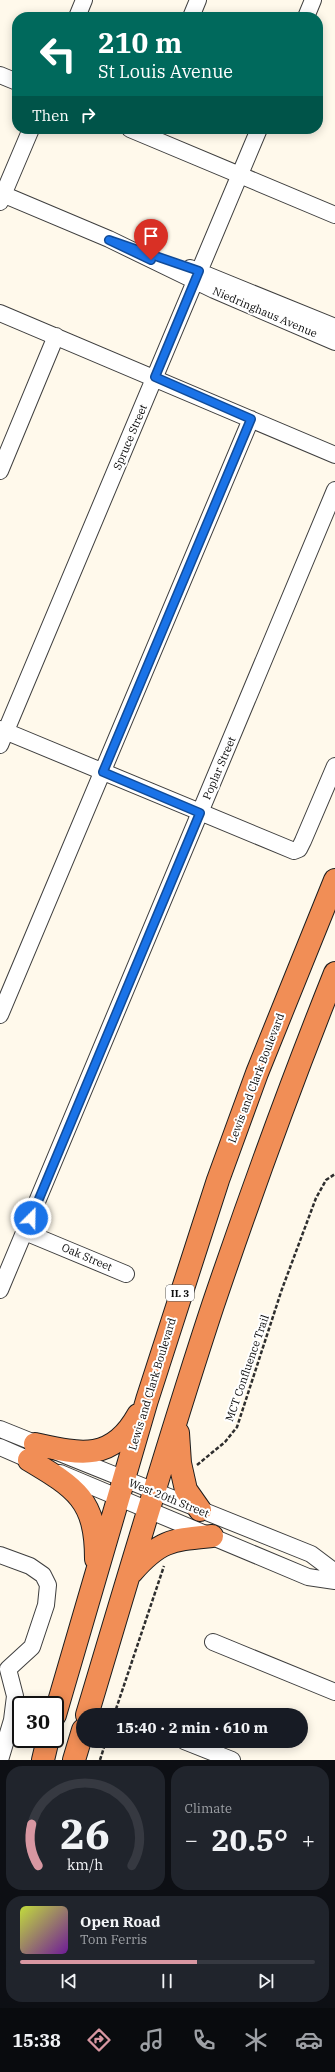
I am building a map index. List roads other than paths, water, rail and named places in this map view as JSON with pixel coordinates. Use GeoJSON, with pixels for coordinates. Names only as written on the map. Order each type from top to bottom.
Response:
{"type":"FeatureCollection","features":[{"type":"Feature","properties":{"kind":"highway","name":"Lewis and Clark Boulevard"},"geometry":{"type":"LineString","coordinates":[[60,1696],[147,1400],[220,1173],[257,1073],[335,880]]}},
{"type":"Feature","properties":{"kind":"highway"},"geometry":{"type":"LineString","coordinates":[[89,1708],[151,1501],[213,1305],[259,1171],[335,973]]}},
{"type":"Feature","properties":{"kind":"highway"},"geometry":{"type":"LineString","coordinates":[[32,1452],[65,1451],[91,1453],[108,1447],[121,1437],[134,1423],[147,1400]]}},
{"type":"Feature","properties":{"kind":"highway"},"geometry":{"type":"LineString","coordinates":[[180,1410],[178,1441],[184,1480],[186,1490],[200,1510]]}},
{"type":"Feature","properties":{"kind":"highway"},"geometry":{"type":"LineString","coordinates":[[32,1452],[58,1477],[76,1491],[85,1505],[91,1520],[96,1543],[96,1572]]}},
{"type":"Feature","properties":{"kind":"highway"},"geometry":{"type":"LineString","coordinates":[[130,1574],[146,1556],[171,1541],[212,1536]]}},
{"type":"Feature","properties":{"kind":"highway"},"geometry":{"type":"LineString","coordinates":[[43,1760],[46,1748]]}},
{"type":"Feature","properties":{"kind":"highway"},"geometry":{"type":"LineString","coordinates":[[74,1760],[78,1748]]}},
{"type":"Feature","properties":{"kind":"street"},"geometry":{"type":"LineString","coordinates":[[79,12],[84,0]]}},
{"type":"Feature","properties":{"kind":"street"},"geometry":{"type":"LineString","coordinates":[[193,12],[198,0]]}},
{"type":"Feature","properties":{"kind":"street"},"geometry":{"type":"LineString","coordinates":[[308,12],[313,0]]}},
{"type":"Feature","properties":{"kind":"street"},"geometry":{"type":"LineString","coordinates":[[0,75],[12,80]]}},
{"type":"Feature","properties":{"kind":"street"},"geometry":{"type":"LineString","coordinates":[[1,196],[28,134]]}},
{"type":"Feature","properties":{"kind":"street"},"geometry":{"type":"LineString","coordinates":[[146,134],[335,215]]}},
{"type":"Feature","properties":{"kind":"street","name":"Spruce Street"},"geometry":{"type":"LineString","coordinates":[[2,735],[257,134]]}},
{"type":"Feature","properties":{"kind":"street","name":"Niedringhaus Avenue"},"geometry":{"type":"LineString","coordinates":[[1,196],[197,276],[335,327]]}},
{"type":"Feature","properties":{"kind":"street","name":"Niedringhaus Avenue"},"geometry":{"type":"LineString","coordinates":[[197,276],[335,342]]}},
{"type":"Feature","properties":{"kind":"street"},"geometry":{"type":"LineString","coordinates":[[0,313],[155,377],[335,455]]}},
{"type":"Feature","properties":{"kind":"street"},"geometry":{"type":"LineString","coordinates":[[0,471],[56,336]]}},
{"type":"Feature","properties":{"kind":"street"},"geometry":{"type":"LineString","coordinates":[[0,1015],[251,419]]}},
{"type":"Feature","properties":{"kind":"street","name":"Poplar Street"},"geometry":{"type":"LineString","coordinates":[[0,1290],[335,490]]}},
{"type":"Feature","properties":{"kind":"street"},"geometry":{"type":"LineString","coordinates":[[2,735],[103,772],[294,852],[299,849],[303,842],[335,766]]}},
{"type":"Feature","properties":{"kind":"street","name":"Oak Street"},"geometry":{"type":"LineString","coordinates":[[25,1232],[126,1274]]}},
{"type":"Feature","properties":{"kind":"street","name":"West 20th Street"},"geometry":{"type":"LineString","coordinates":[[0,1429],[32,1452]]}},
{"type":"Feature","properties":{"kind":"street","name":"West 20th Street"},"geometry":{"type":"LineString","coordinates":[[0,1447],[32,1452],[151,1501],[212,1536],[308,1577],[335,1581]]}},
{"type":"Feature","properties":{"kind":"street","name":"West 20th Street"},"geometry":{"type":"LineString","coordinates":[[151,1501],[200,1510],[311,1554],[335,1572]]}},
{"type":"Feature","properties":{"kind":"street"},"geometry":{"type":"LineString","coordinates":[[0,1555],[30,1566],[43,1575],[48,1585],[46,1605],[32,1647],[4,1668],[14,1696],[12,1720],[0,1760]]}},
{"type":"Feature","properties":{"kind":"street"},"geometry":{"type":"LineString","coordinates":[[213,1642],[335,1692]]}},
{"type":"Feature","properties":{"kind":"street"},"geometry":{"type":"LineString","coordinates":[[202,1748],[232,1760]]}}]}
